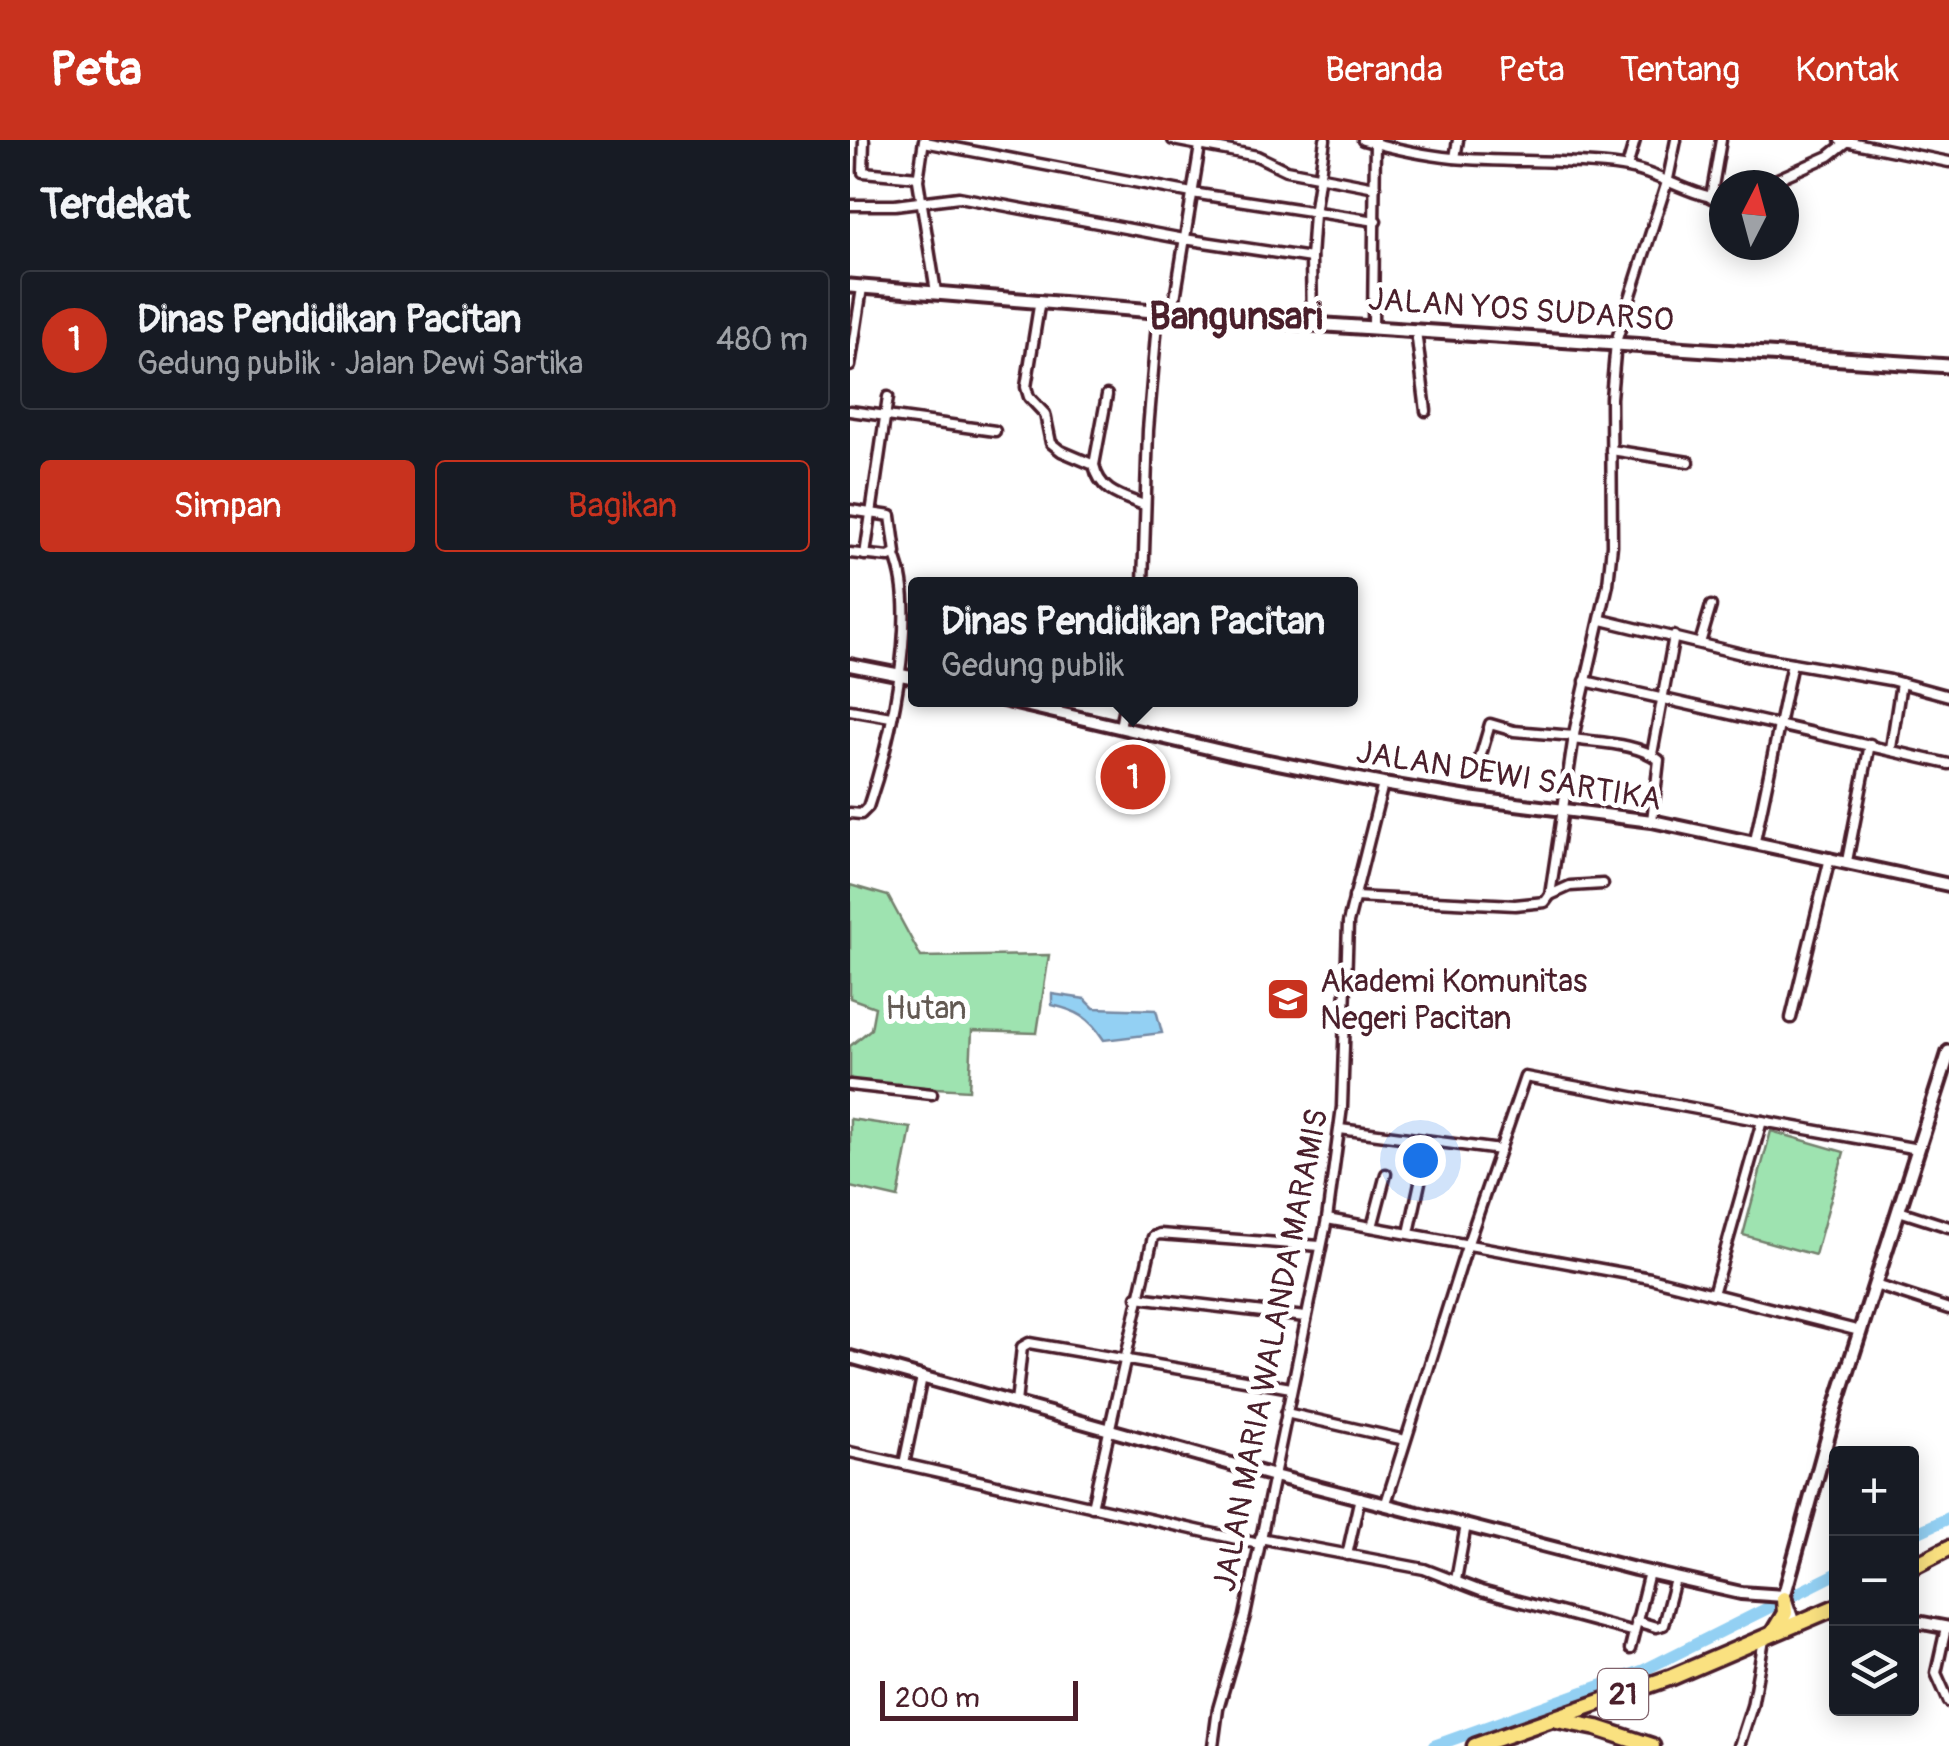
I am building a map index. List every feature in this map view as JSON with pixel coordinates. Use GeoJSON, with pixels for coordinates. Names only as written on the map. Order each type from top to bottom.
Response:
{"type":"FeatureCollection","features":[{"type":"Feature","properties":{"kind":"highway"},"geometry":{"type":"LineString","coordinates":[[1919,1563],[1949,1548]]}},
{"type":"Feature","properties":{"kind":"highway"},"geometry":{"type":"LineString","coordinates":[[1767,1639],[1783,1617],[1785,1600],[1798,1609],[1820,1614]]}},
{"type":"Feature","properties":{"kind":"highway","name":"21"},"geometry":{"type":"LineString","coordinates":[[1475,1746],[1767,1639],[1829,1610]]}},
{"type":"Feature","properties":{"kind":"highway"},"geometry":{"type":"LineString","coordinates":[[1597,1728],[1598,1703]]}},
{"type":"Feature","properties":{"kind":"highway"},"geometry":{"type":"LineString","coordinates":[[1552,1719],[1597,1728],[1652,1746]]}},
{"type":"Feature","properties":{"kind":"main road","name":"JALAN YOS SUDARSO"},"geometry":{"type":"LineString","coordinates":[[856,287],[1312,324],[1949,366]]}},
{"type":"Feature","properties":{"kind":"main road"},"geometry":{"type":"LineString","coordinates":[[1794,1625],[1785,1600],[1836,1406],[1949,1052]]}},
{"type":"Feature","properties":{"kind":"street"},"geometry":{"type":"LineString","coordinates":[[864,140],[863,172],[918,177]]}},
{"type":"Feature","properties":{"kind":"street"},"geometry":{"type":"LineString","coordinates":[[1173,140],[1201,142],[1257,156],[1277,167],[1375,187]]}},
{"type":"Feature","properties":{"kind":"street"},"geometry":{"type":"LineString","coordinates":[[1312,324],[1310,258],[1325,140]]}},
{"type":"Feature","properties":{"kind":"street"},"geometry":{"type":"LineString","coordinates":[[1363,140],[1456,158],[1586,162],[1627,168],[1668,179],[1709,197]]}},
{"type":"Feature","properties":{"kind":"street"},"geometry":{"type":"LineString","coordinates":[[1456,158],[1458,140]]}},
{"type":"Feature","properties":{"kind":"street"},"geometry":{"type":"LineString","coordinates":[[1627,168],[1635,140]]}},
{"type":"Feature","properties":{"kind":"street"},"geometry":{"type":"LineString","coordinates":[[1550,895],[1574,737],[1602,620],[1612,545],[1610,450],[1616,342],[1668,179],[1676,140]]}},
{"type":"Feature","properties":{"kind":"street"},"geometry":{"type":"LineString","coordinates":[[1716,170],[1721,140]]}},
{"type":"Feature","properties":{"kind":"street"},"geometry":{"type":"LineString","coordinates":[[1798,170],[1829,156],[1845,140],[1949,162]]}},
{"type":"Feature","properties":{"kind":"street"},"geometry":{"type":"LineString","coordinates":[[936,292],[918,177],[924,141],[1192,193],[1376,221]]}},
{"type":"Feature","properties":{"kind":"street"},"geometry":{"type":"LineString","coordinates":[[1173,312],[1201,142]]}},
{"type":"Feature","properties":{"kind":"street"},"geometry":{"type":"LineString","coordinates":[[1373,326],[1375,142]]}},
{"type":"Feature","properties":{"kind":"street"},"geometry":{"type":"LineString","coordinates":[[850,204],[895,205],[968,198],[1184,240],[1310,258]]}},
{"type":"Feature","properties":{"kind":"street"},"geometry":{"type":"LineString","coordinates":[[850,366],[856,287]]}},
{"type":"Feature","properties":{"kind":"street"},"geometry":{"type":"LineString","coordinates":[[1040,300],[1027,392],[1046,414],[1051,443],[1094,465]]}},
{"type":"Feature","properties":{"kind":"street"},"geometry":{"type":"LineString","coordinates":[[1143,577],[1144,505],[1158,311]]}},
{"type":"Feature","properties":{"kind":"street"},"geometry":{"type":"LineString","coordinates":[[1416,330],[1426,411]]}},
{"type":"Feature","properties":{"kind":"street"},"geometry":{"type":"LineString","coordinates":[[1107,395],[1094,465],[1098,480],[1107,490],[1144,505]]}},
{"type":"Feature","properties":{"kind":"street"},"geometry":{"type":"LineString","coordinates":[[865,555],[888,397]]}},
{"type":"Feature","properties":{"kind":"street"},"geometry":{"type":"LineString","coordinates":[[850,411],[995,431]]}},
{"type":"Feature","properties":{"kind":"street"},"geometry":{"type":"LineString","coordinates":[[1610,450],[1688,462]]}},
{"type":"Feature","properties":{"kind":"street"},"geometry":{"type":"LineString","coordinates":[[850,510],[891,516],[904,609],[891,717],[868,806],[861,814],[850,812]]}},
{"type":"Feature","properties":{"kind":"street"},"geometry":{"type":"LineString","coordinates":[[850,553],[895,556]]}},
{"type":"Feature","properties":{"kind":"street"},"geometry":{"type":"LineString","coordinates":[[1700,643],[1711,606]]}},
{"type":"Feature","properties":{"kind":"street"},"geometry":{"type":"LineString","coordinates":[[1602,620],[1949,696]]}},
{"type":"Feature","properties":{"kind":"street"},"geometry":{"type":"LineString","coordinates":[[1652,754],[1674,636]]}},
{"type":"Feature","properties":{"kind":"street"},"geometry":{"type":"LineString","coordinates":[[1755,841],[1792,663]]}},
{"type":"Feature","properties":{"kind":"street"},"geometry":{"type":"LineString","coordinates":[[850,665],[908,676]]}},
{"type":"Feature","properties":{"kind":"street"},"geometry":{"type":"LineString","coordinates":[[1585,682],[1949,764]]}},
{"type":"Feature","properties":{"kind":"street"},"geometry":{"type":"LineString","coordinates":[[1891,748],[1900,683]]}},
{"type":"Feature","properties":{"kind":"street","name":"JALAN DEWI SARTIKA"},"geometry":{"type":"LineString","coordinates":[[1032,707],[1384,784],[1652,821],[1949,884]]}},
{"type":"Feature","properties":{"kind":"street"},"geometry":{"type":"LineString","coordinates":[[1120,728],[1124,707]]}},
{"type":"Feature","properties":{"kind":"street"},"geometry":{"type":"LineString","coordinates":[[850,710],[891,717]]}},
{"type":"Feature","properties":{"kind":"street"},"geometry":{"type":"LineString","coordinates":[[1478,765],[1490,724],[1652,754],[1658,760],[1659,770],[1652,821]]}},
{"type":"Feature","properties":{"kind":"street"},"geometry":{"type":"LineString","coordinates":[[1847,861],[1870,744]]}},
{"type":"Feature","properties":{"kind":"street","name":"JALAN MARIA WALANDA MARAMIS"},"geometry":{"type":"LineString","coordinates":[[1213,1746],[1218,1708],[1245,1616],[1327,1219],[1340,1129],[1346,952],[1354,897],[1384,784]]}},
{"type":"Feature","properties":{"kind":"street"},"geometry":{"type":"LineString","coordinates":[[1791,1018],[1830,858]]}},
{"type":"Feature","properties":{"kind":"street"},"geometry":{"type":"LineString","coordinates":[[1354,897],[1537,904],[1570,886],[1603,884]]}},
{"type":"Feature","properties":{"kind":"street"},"geometry":{"type":"LineString","coordinates":[[1386,1504],[1468,1242],[1525,1077],[1918,1149]]}},
{"type":"Feature","properties":{"kind":"street"},"geometry":{"type":"LineString","coordinates":[[850,1085],[932,1094]]}},
{"type":"Feature","properties":{"kind":"street"},"geometry":{"type":"LineString","coordinates":[[1714,1294],[1762,1121]]}},
{"type":"Feature","properties":{"kind":"street"},"geometry":{"type":"LineString","coordinates":[[1340,1129],[1500,1150]]}},
{"type":"Feature","properties":{"kind":"street"},"geometry":{"type":"LineString","coordinates":[[1410,1233],[1428,1141]]}},
{"type":"Feature","properties":{"kind":"street"},"geometry":{"type":"LineString","coordinates":[[1372,1227],[1386,1174]]}},
{"type":"Feature","properties":{"kind":"street"},"geometry":{"type":"LineString","coordinates":[[1898,1212],[1949,1227]]}},
{"type":"Feature","properties":{"kind":"street"},"geometry":{"type":"LineString","coordinates":[[1327,1219],[1468,1242],[1714,1294],[1861,1331]]}},
{"type":"Feature","properties":{"kind":"street"},"geometry":{"type":"LineString","coordinates":[[1092,1507],[1150,1241],[1160,1234],[1320,1246]]}},
{"type":"Feature","properties":{"kind":"street"},"geometry":{"type":"LineString","coordinates":[[1875,1286],[1949,1309]]}},
{"type":"Feature","properties":{"kind":"street"},"geometry":{"type":"LineString","coordinates":[[1137,1297],[1305,1317]]}},
{"type":"Feature","properties":{"kind":"street"},"geometry":{"type":"LineString","coordinates":[[1016,1403],[1024,1343],[1291,1388]]}},
{"type":"Feature","properties":{"kind":"street"},"geometry":{"type":"LineString","coordinates":[[850,1357],[1274,1476],[1675,1579],[1785,1600]]}},
{"type":"Feature","properties":{"kind":"street"},"geometry":{"type":"LineString","coordinates":[[904,1464],[922,1377]]}},
{"type":"Feature","properties":{"kind":"street"},"geometry":{"type":"LineString","coordinates":[[1286,1413],[1406,1440]]}},
{"type":"Feature","properties":{"kind":"street"},"geometry":{"type":"LineString","coordinates":[[850,1452],[1092,1507],[1424,1569],[1481,1591],[1634,1632]]}},
{"type":"Feature","properties":{"kind":"street"},"geometry":{"type":"LineString","coordinates":[[1348,1555],[1360,1497]]}},
{"type":"Feature","properties":{"kind":"street"},"geometry":{"type":"LineString","coordinates":[[1456,1580],[1466,1525]]}},
{"type":"Feature","properties":{"kind":"street"},"geometry":{"type":"LineString","coordinates":[[1630,1649],[1648,1572]]}},
{"type":"Feature","properties":{"kind":"street"},"geometry":{"type":"LineString","coordinates":[[1636,1621],[1663,1625],[1675,1579]]}},
{"type":"Feature","properties":{"kind":"street"},"geometry":{"type":"LineString","coordinates":[[1919,1622],[1947,1628],[1936,1673],[1949,1702]]}},
{"type":"Feature","properties":{"kind":"street"},"geometry":{"type":"LineString","coordinates":[[1739,1746],[1767,1639]]}},
{"type":"Feature","properties":{"kind":"green space","name":"Hutan"},"geometry":{"type":"Polygon","coordinates":[[[850,885],[888,896],[921,957],[1049,955],[1037,1033],[972,1031],[969,1090],[850,1083],[850,1046],[871,1029],[875,1007],[850,998],[850,885]]]}},
{"type":"Feature","properties":{"kind":"green space"},"geometry":{"type":"Polygon","coordinates":[[[850,1119],[911,1128],[898,1198],[850,1187],[850,1119]]]}},
{"type":"Feature","properties":{"kind":"green space"},"geometry":{"type":"Polygon","coordinates":[[[1771,1131],[1844,1152],[1815,1255],[1743,1235],[1771,1131]]]}},
{"type":"Feature","properties":{"kind":"water"},"geometry":{"type":"Polygon","coordinates":[[[1052,994],[1085,999],[1094,1008],[1156,1010],[1162,1033],[1104,1040],[1082,1016],[1052,1005],[1052,994]]]}},
{"type":"Feature","properties":{"kind":"waterway"},"geometry":{"type":"LineString","coordinates":[[1919,1532],[1949,1518]]}},
{"type":"Feature","properties":{"kind":"waterway"},"geometry":{"type":"LineString","coordinates":[[1434,1746],[1642,1671],[1829,1578]]}},
{"type":"Feature","properties":{"kind":"place","name":"Dinas Pendidikan Pacitan"},"geometry":{"type":"Point","coordinates":[1133,777]}},
{"type":"Feature","properties":{"kind":"place","name":"Akademi Komunitas Negeri Pacitan"},"geometry":{"type":"Point","coordinates":[1288,999]}},
{"type":"Feature","properties":{"kind":"district","name":"Bangunsari"},"geometry":{"type":"Point","coordinates":[1236,316]}}]}
